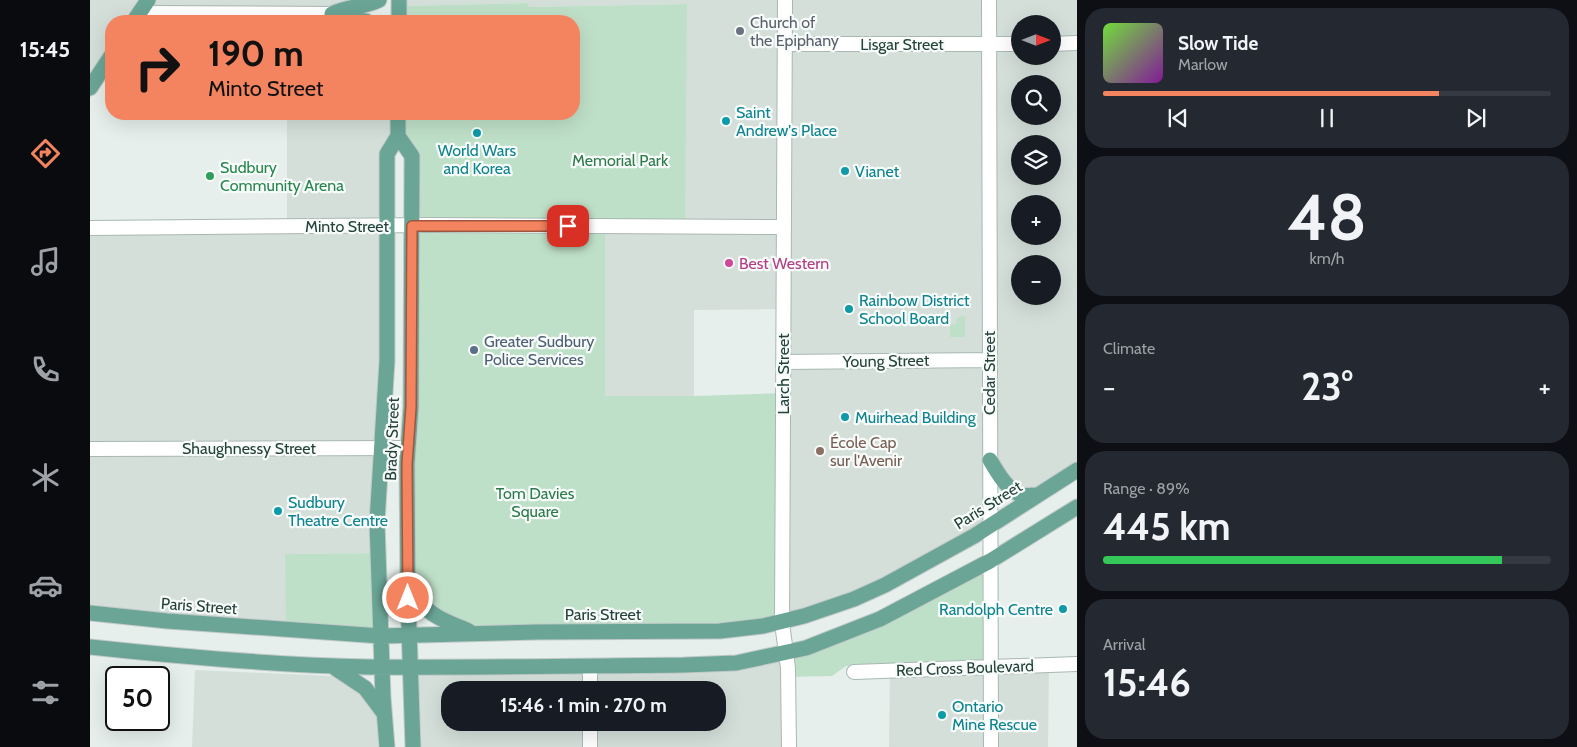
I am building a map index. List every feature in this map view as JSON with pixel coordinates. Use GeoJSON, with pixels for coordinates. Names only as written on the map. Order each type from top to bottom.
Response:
{"type":"FeatureCollection","features":[{"type":"Feature","properties":{"kind":"main road"},"geometry":{"type":"LineString","coordinates":[[332,14],[342,9],[369,5],[379,0]]}},
{"type":"Feature","properties":{"kind":"main road"},"geometry":{"type":"LineString","coordinates":[[398,15],[399,0]]}},
{"type":"Feature","properties":{"kind":"main road"},"geometry":{"type":"LineString","coordinates":[[90,88],[105,65]]}},
{"type":"Feature","properties":{"kind":"main road","name":"Brady Street"},"geometry":{"type":"LineString","coordinates":[[387,747],[377,522],[387,361],[386,154],[398,136],[398,120]]}},
{"type":"Feature","properties":{"kind":"main road","name":"Brady Street"},"geometry":{"type":"LineString","coordinates":[[398,136],[412,156],[411,407],[408,448],[408,635],[413,747]]}},
{"type":"Feature","properties":{"kind":"main road"},"geometry":{"type":"LineString","coordinates":[[990,460],[1012,490],[1021,495],[1038,495]]}},
{"type":"Feature","properties":{"kind":"main road","name":"Paris Street"},"geometry":{"type":"LineString","coordinates":[[90,613],[166,621],[381,636],[476,633],[720,631],[782,623],[854,599],[885,585],[990,526],[1077,470]]}},
{"type":"Feature","properties":{"kind":"main road"},"geometry":{"type":"LineString","coordinates":[[90,647],[261,662],[382,667],[736,663],[806,648],[880,619],[990,561],[1077,507]]}},
{"type":"Feature","properties":{"kind":"main road"},"geometry":{"type":"LineString","coordinates":[[408,580],[421,604],[437,616],[476,633]]}},
{"type":"Feature","properties":{"kind":"main road"},"geometry":{"type":"LineString","coordinates":[[331,665],[365,688],[384,713]]}},
{"type":"Feature","properties":{"kind":"street","name":"Larch Street"},"geometry":{"type":"LineString","coordinates":[[785,0],[782,623],[788,668],[789,747]]}},
{"type":"Feature","properties":{"kind":"street","name":"Cedar Street"},"geometry":{"type":"LineString","coordinates":[[989,0],[991,747]]}},
{"type":"Feature","properties":{"kind":"street"},"geometry":{"type":"LineString","coordinates":[[141,11],[332,14]]}},
{"type":"Feature","properties":{"kind":"street"},"geometry":{"type":"LineString","coordinates":[[1061,44],[1077,43]]}},
{"type":"Feature","properties":{"kind":"street","name":"Lisgar Street"},"geometry":{"type":"LineString","coordinates":[[784,44],[1011,44]]}},
{"type":"Feature","properties":{"kind":"street","name":"Minto Street"},"geometry":{"type":"LineString","coordinates":[[90,228],[412,226],[783,228]]}},
{"type":"Feature","properties":{"kind":"street","name":"Young Street"},"geometry":{"type":"LineString","coordinates":[[784,362],[989,360]]}},
{"type":"Feature","properties":{"kind":"street","name":"Shaughnessy Street"},"geometry":{"type":"LineString","coordinates":[[90,449],[408,448]]}},
{"type":"Feature","properties":{"kind":"street","name":"Red Cross Boulevard"},"geometry":{"type":"LineString","coordinates":[[854,672],[1077,664]]}},
{"type":"Feature","properties":{"kind":"street"},"geometry":{"type":"LineString","coordinates":[[590,666],[590,681]]}},
{"type":"Feature","properties":{"kind":"street"},"geometry":{"type":"LineString","coordinates":[[590,731],[590,747]]}},
{"type":"Feature","properties":{"kind":"shaded area"},"geometry":{"type":"Polygon","coordinates":[[[90,0],[377,0],[357,7],[360,15],[105,15],[105,67],[90,90],[90,0]]]}},
{"type":"Feature","properties":{"kind":"shaded area"},"geometry":{"type":"Polygon","coordinates":[[[400,0],[1077,0],[1077,469],[1037,494],[1021,494],[992,460],[991,524],[885,584],[783,621],[784,309],[694,310],[694,396],[605,396],[604,225],[687,4],[528,7],[528,3],[400,6],[400,0]]]}},
{"type":"Feature","properties":{"kind":"shaded area"},"geometry":{"type":"Polygon","coordinates":[[[287,120],[397,120],[386,154],[377,553],[286,554],[286,628],[90,612],[90,229],[287,228],[287,120]]]}},
{"type":"Feature","properties":{"kind":"shaded area"},"geometry":{"type":"Polygon","coordinates":[[[785,653],[787,747],[414,747],[410,668],[685,666],[785,653]]]}},
{"type":"Feature","properties":{"kind":"shaded area"},"geometry":{"type":"Polygon","coordinates":[[[1049,663],[1048,747],[889,747],[890,666],[1049,663]]]}},
{"type":"Feature","properties":{"kind":"shaded area"},"geometry":{"type":"Polygon","coordinates":[[[195,670],[331,676],[351,681],[374,700],[386,747],[192,747],[195,670]]]}},
{"type":"Feature","properties":{"kind":"green space","name":"Tom Davies Square"},"geometry":{"type":"Polygon","coordinates":[[[528,3],[528,7],[687,4],[685,226],[605,226],[605,396],[784,393],[783,621],[476,632],[437,616],[408,579],[413,156],[399,136],[399,120],[580,120],[580,15],[400,15],[400,6],[528,3]]]}},
{"type":"Feature","properties":{"kind":"green space"},"geometry":{"type":"Polygon","coordinates":[[[965,316],[965,337],[950,337],[950,325],[956,324],[957,317],[965,316]]]}},
{"type":"Feature","properties":{"kind":"green space"},"geometry":{"type":"Polygon","coordinates":[[[377,553],[380,635],[286,628],[285,554],[377,553]]]}},
{"type":"Feature","properties":{"kind":"green space"},"geometry":{"type":"Polygon","coordinates":[[[989,563],[989,666],[846,666],[832,676],[788,677],[785,654],[989,563]]]}},
{"type":"Feature","properties":{"kind":"place","name":"Church of the Epiphany"},"geometry":{"type":"Point","coordinates":[740,31]}},
{"type":"Feature","properties":{"kind":"place","name":"Saint Andrew's Place"},"geometry":{"type":"Point","coordinates":[726,121]}},
{"type":"Feature","properties":{"kind":"place","name":"World Wars and Korea"},"geometry":{"type":"Point","coordinates":[477,133]}},
{"type":"Feature","properties":{"kind":"place","name":"Vianet"},"geometry":{"type":"Point","coordinates":[845,171]}},
{"type":"Feature","properties":{"kind":"place","name":"Sudbury Community Arena"},"geometry":{"type":"Point","coordinates":[210,176]}},
{"type":"Feature","properties":{"kind":"place","name":"Best Western"},"geometry":{"type":"Point","coordinates":[729,263]}},
{"type":"Feature","properties":{"kind":"place","name":"Rainbow District School Board"},"geometry":{"type":"Point","coordinates":[849,309]}},
{"type":"Feature","properties":{"kind":"place","name":"Greater Sudbury Police Services"},"geometry":{"type":"Point","coordinates":[474,350]}},
{"type":"Feature","properties":{"kind":"place","name":"Muirhead Building"},"geometry":{"type":"Point","coordinates":[845,417]}},
{"type":"Feature","properties":{"kind":"place","name":"École Cap sur l'Avenir"},"geometry":{"type":"Point","coordinates":[820,451]}},
{"type":"Feature","properties":{"kind":"place","name":"Sudbury Theatre Centre"},"geometry":{"type":"Point","coordinates":[278,511]}},
{"type":"Feature","properties":{"kind":"place","name":"Randolph Centre"},"geometry":{"type":"Point","coordinates":[1063,609]}},
{"type":"Feature","properties":{"kind":"place","name":"Ontario Mine Rescue"},"geometry":{"type":"Point","coordinates":[942,715]}},
{"type":"Feature","properties":{"kind":"route"},"geometry":{"type":"LineString","coordinates":[[408,598],[407,464],[411,407],[412,226],[568,226]]}},
{"type":"Feature","properties":{"kind":"park label","name":"Memorial Park"},"geometry":{"type":"Point","coordinates":[620,160]}}]}
